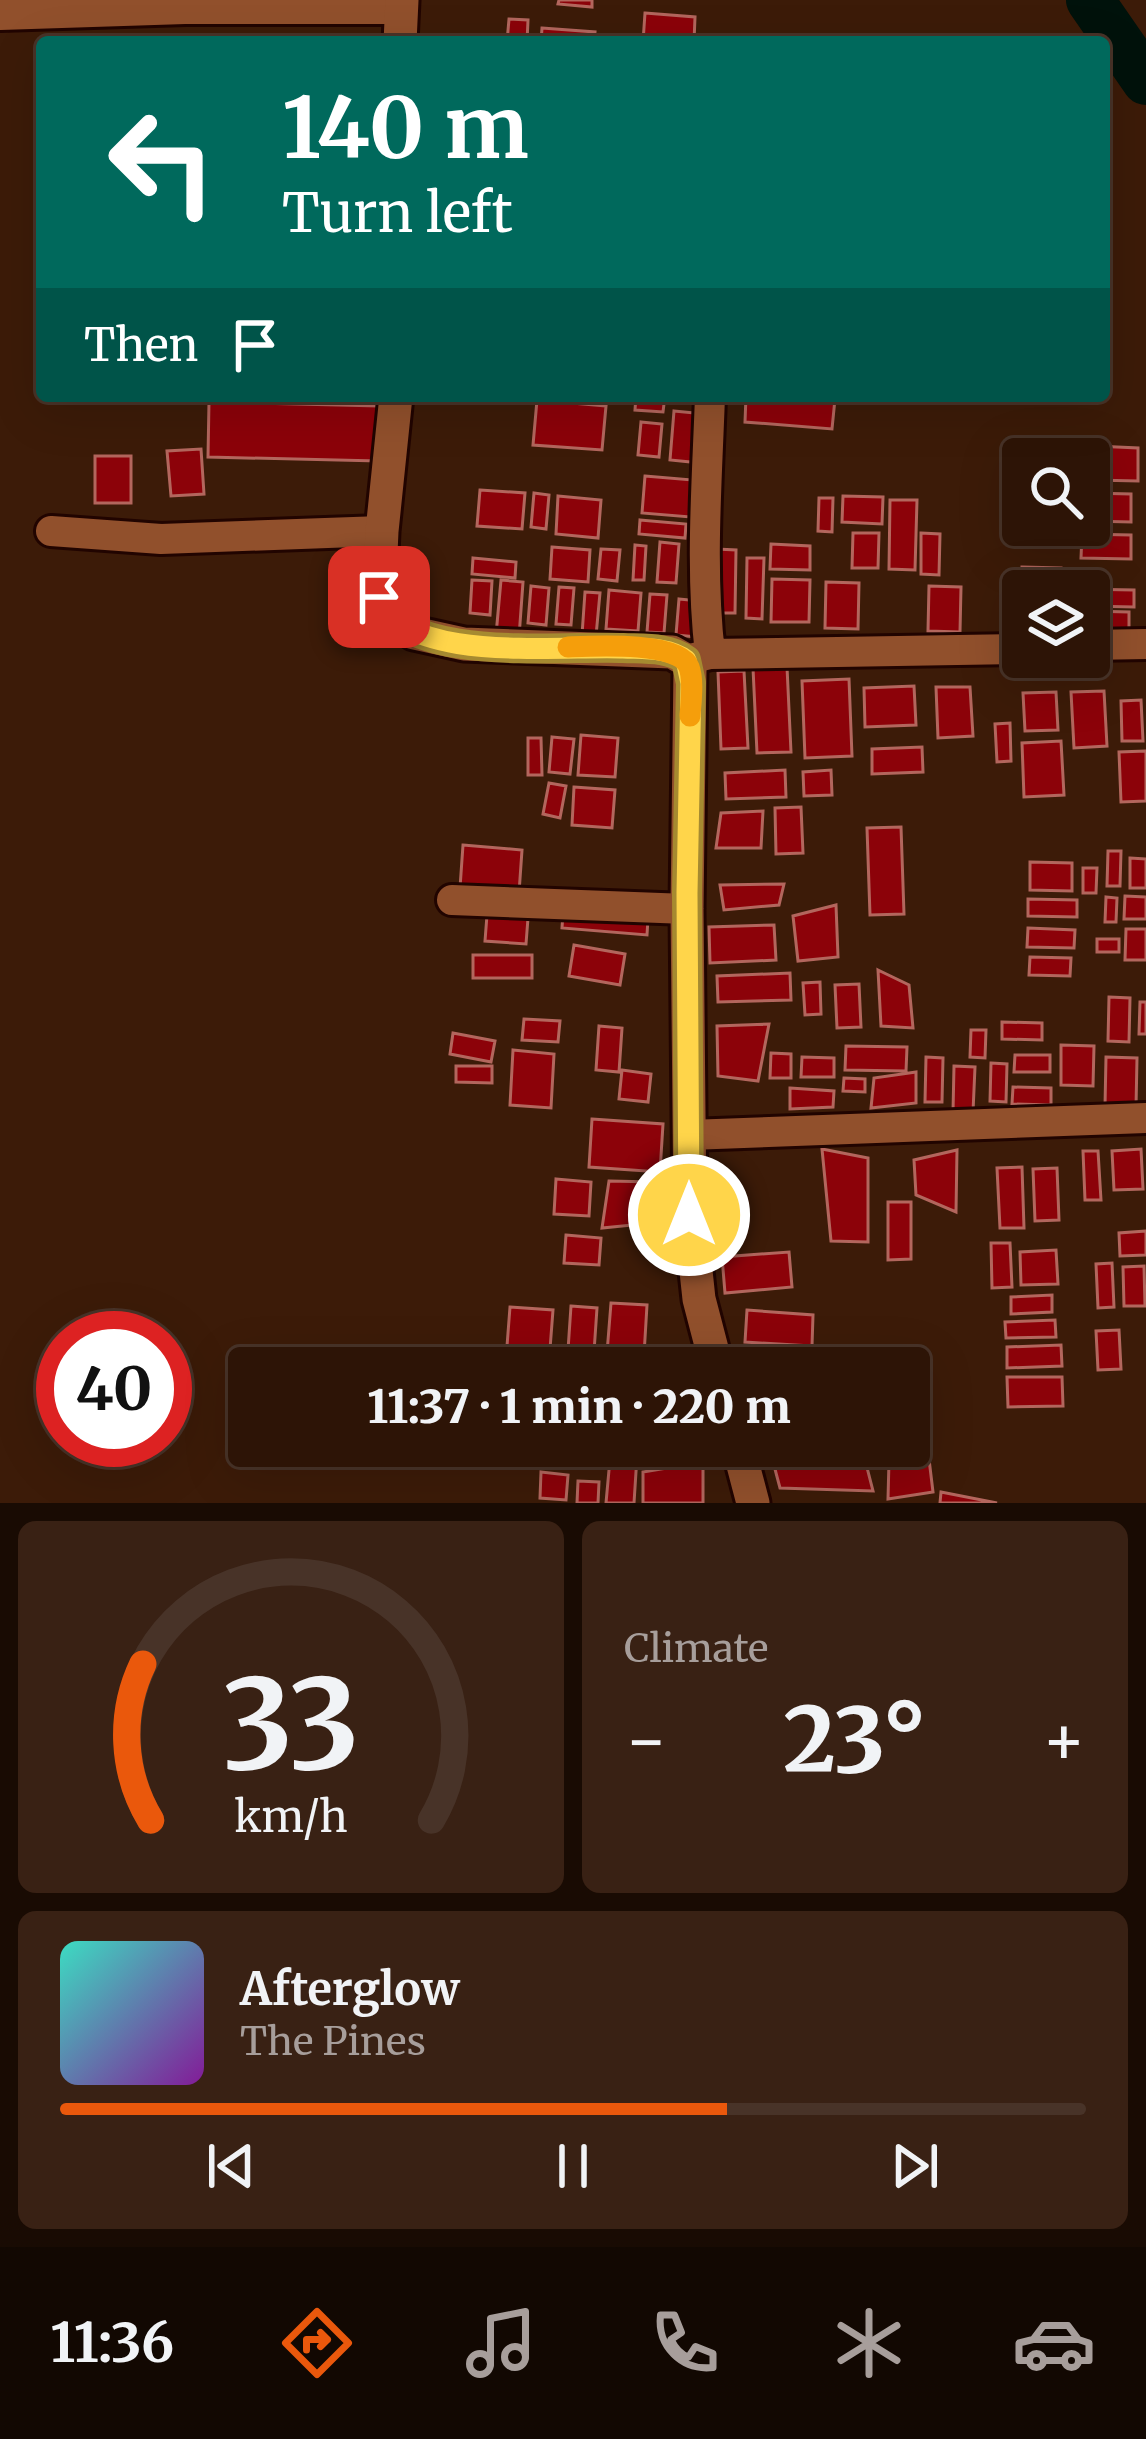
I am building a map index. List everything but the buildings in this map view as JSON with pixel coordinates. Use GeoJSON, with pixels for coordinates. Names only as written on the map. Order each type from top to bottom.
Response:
{"type":"FeatureCollection","features":[{"type":"Feature","properties":{"kind":"street"},"geometry":{"type":"LineString","coordinates":[[0,15],[185,9],[401,17]]}},
{"type":"Feature","properties":{"kind":"street"},"geometry":{"type":"LineString","coordinates":[[395,402],[379,597],[387,615],[414,633],[495,647],[591,646],[698,657],[1002,650]]}},
{"type":"Feature","properties":{"kind":"street"},"geometry":{"type":"LineString","coordinates":[[710,402],[704,590],[691,683],[687,908],[691,1244],[712,1347]]}},
{"type":"Feature","properties":{"kind":"street"},"geometry":{"type":"LineString","coordinates":[[51,531],[161,539],[382,531]]}},
{"type":"Feature","properties":{"kind":"street"},"geometry":{"type":"LineString","coordinates":[[1110,645],[1146,644]]}},
{"type":"Feature","properties":{"kind":"street"},"geometry":{"type":"LineString","coordinates":[[452,900],[687,908]]}},
{"type":"Feature","properties":{"kind":"street"},"geometry":{"type":"LineString","coordinates":[[689,1135],[1146,1118]]}},
{"type":"Feature","properties":{"kind":"street"},"geometry":{"type":"LineString","coordinates":[[744,1467],[753,1503]]}},
{"type":"Feature","properties":{"kind":"waterway"},"geometry":{"type":"LineString","coordinates":[[1090,0],[1146,81]]}},
{"type":"Feature","properties":{"kind":"slow traffic"},"geometry":{"type":"LineString","coordinates":[[568,647],[680,655],[690,668],[690,716]]}},
{"type":"Feature","properties":{"kind":"route"},"geometry":{"type":"LineString","coordinates":[[379,597],[387,615],[403,628],[434,638],[495,647],[640,649],[672,652],[686,660],[691,683],[689,1215]]}}]}
